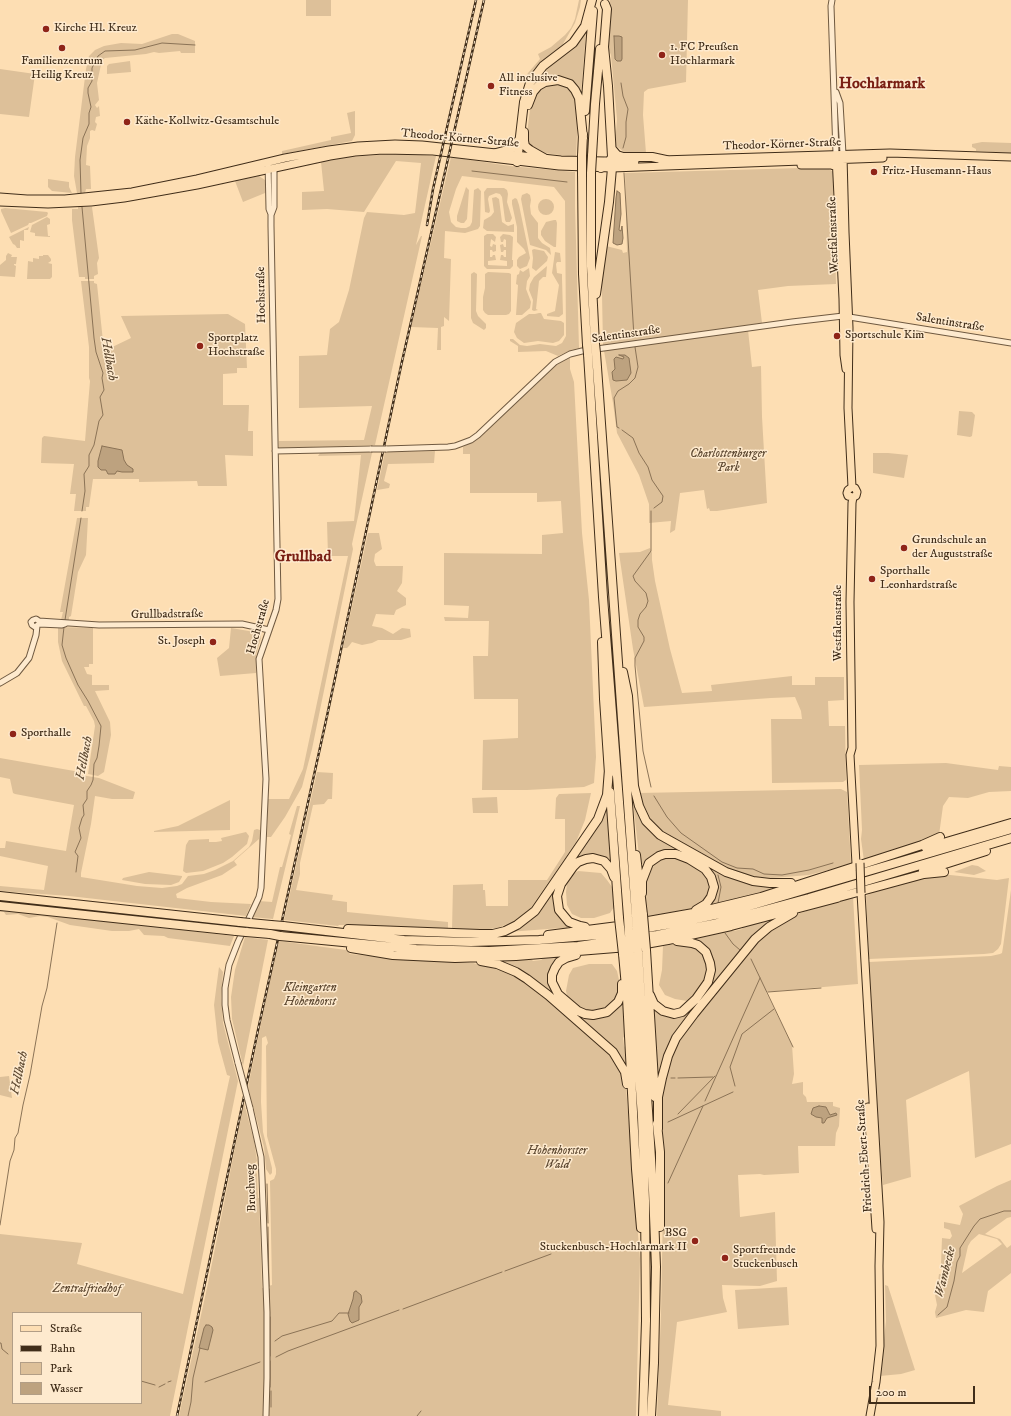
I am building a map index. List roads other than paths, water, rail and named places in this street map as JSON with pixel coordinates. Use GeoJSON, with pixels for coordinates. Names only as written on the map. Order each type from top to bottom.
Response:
{"type":"FeatureCollection","features":[{"type":"Feature","properties":{"kind":"highway"},"geometry":{"type":"LineString","coordinates":[[593,0],[582,156],[584,274],[632,796],[630,827],[632,917],[645,1201],[646,1291],[643,1416]]}},
{"type":"Feature","properties":{"kind":"highway"},"geometry":{"type":"LineString","coordinates":[[520,159],[524,102],[530,83],[543,66],[573,43],[585,26],[593,0]]}},
{"type":"Feature","properties":{"kind":"highway"},"geometry":{"type":"LineString","coordinates":[[605,2],[607,9],[604,47],[612,157],[607,165],[609,202],[596,299],[592,349],[618,903]]}},
{"type":"Feature","properties":{"kind":"highway"},"geometry":{"type":"LineString","coordinates":[[594,327],[591,266],[591,173],[595,104],[605,2]]}},
{"type":"Feature","properties":{"kind":"highway"},"geometry":{"type":"LineString","coordinates":[[496,153],[511,149],[521,140],[528,105],[533,92],[538,86],[552,80],[570,84],[577,94],[580,104],[583,138]]}},
{"type":"Feature","properties":{"kind":"highway"},"geometry":{"type":"LineString","coordinates":[[521,140],[528,149],[544,158]]}},
{"type":"Feature","properties":{"kind":"highway"},"geometry":{"type":"LineString","coordinates":[[612,149],[617,155],[623,157],[652,156],[666,160]]}},
{"type":"Feature","properties":{"kind":"highway"},"geometry":{"type":"LineString","coordinates":[[603,597],[602,674],[608,769],[632,917],[653,1182],[656,1267],[654,1363],[651,1416]]}},
{"type":"Feature","properties":{"kind":"highway"},"geometry":{"type":"LineString","coordinates":[[306,929],[315,926],[467,934],[493,934],[505,931],[517,925],[535,911],[598,819],[612,792]]}},
{"type":"Feature","properties":{"kind":"highway"},"geometry":{"type":"LineString","coordinates":[[632,796],[646,821],[660,835],[726,872],[753,881],[782,884],[825,876]]}},
{"type":"Feature","properties":{"kind":"highway"},"geometry":{"type":"LineString","coordinates":[[878,860],[937,845],[1011,823]]}},
{"type":"Feature","properties":{"kind":"highway"},"geometry":{"type":"LineString","coordinates":[[630,827],[633,836],[642,893]]}},
{"type":"Feature","properties":{"kind":"highway"},"geometry":{"type":"LineString","coordinates":[[0,896],[404,940],[499,942],[539,940],[610,934],[703,918],[787,896],[1011,829]]}},
{"type":"Feature","properties":{"kind":"highway"},"geometry":{"type":"LineString","coordinates":[[499,942],[507,938],[538,936],[610,927],[699,912],[761,897],[878,860],[922,845],[940,837]]}},
{"type":"Feature","properties":{"kind":"highway"},"geometry":{"type":"LineString","coordinates":[[0,906],[416,949],[489,951],[578,946],[657,935],[712,924],[760,912],[1011,838]]}},
{"type":"Feature","properties":{"kind":"highway"},"geometry":{"type":"LineString","coordinates":[[656,1267],[659,1257],[660,1178],[658,1097],[664,1067],[676,1038],[749,945],[769,927],[793,913],[810,906],[1011,844]]}},
{"type":"Feature","properties":{"kind":"highway"},"geometry":{"type":"LineString","coordinates":[[632,917],[642,893],[642,881],[649,863],[659,856],[665,854],[676,854],[689,859],[704,869],[711,877],[714,887],[713,894],[708,902],[698,909],[666,918]]}},
{"type":"Feature","properties":{"kind":"highway"},"geometry":{"type":"LineString","coordinates":[[610,927],[580,926],[569,922],[559,910],[557,896],[558,890],[572,867],[586,858],[604,861],[611,869],[614,875],[618,903],[632,917]]}},
{"type":"Feature","properties":{"kind":"highway"},"geometry":{"type":"LineString","coordinates":[[880,885],[924,874],[944,872]]}},
{"type":"Feature","properties":{"kind":"highway"},"geometry":{"type":"LineString","coordinates":[[455,958],[516,956],[636,946],[731,926],[837,898]]}},
{"type":"Feature","properties":{"kind":"highway"},"geometry":{"type":"LineString","coordinates":[[306,938],[311,942],[343,946],[375,953],[486,961],[516,972],[548,995],[609,1048],[617,1057],[625,1072],[630,1111],[633,1119]]}},
{"type":"Feature","properties":{"kind":"highway"},"geometry":{"type":"LineString","coordinates":[[634,952],[651,997],[659,1009],[667,1013],[674,1014],[682,1012],[701,993],[708,982],[711,970],[710,963],[706,952],[698,945],[683,941],[668,940]]}},
{"type":"Feature","properties":{"kind":"highway"},"geometry":{"type":"LineString","coordinates":[[604,949],[566,958],[559,962],[552,975],[552,982],[558,994],[578,1011],[585,1014],[593,1015],[607,1012],[618,1002],[622,993],[624,965],[634,952]]}},
{"type":"Feature","properties":{"kind":"highway"},"geometry":{"type":"LineString","coordinates":[[624,965],[641,1230],[642,1268],[646,1291]]}},
{"type":"Feature","properties":{"kind":"highway"},"geometry":{"type":"LineString","coordinates":[[648,989],[658,1129]]}},
{"type":"Feature","properties":{"kind":"main road","name":"Theodor-Körner-Straße"},"geometry":{"type":"LineString","coordinates":[[0,202],[48,204],[111,200],[161,192],[270,166],[329,150],[388,145],[437,146],[496,153],[559,166],[765,163],[902,153],[1011,157]]}},
{"type":"Feature","properties":{"kind":"main road","name":"Theodor-Körner-Straße"},"geometry":{"type":"LineString","coordinates":[[0,197],[65,199],[112,195],[330,156],[383,150],[433,151],[520,159],[544,158],[607,165],[666,160],[839,158]]}},
{"type":"Feature","properties":{"kind":"main road","name":"Westfalenstraße"},"geometry":{"type":"LineString","coordinates":[[839,158],[849,360],[847,382],[848,431],[852,487],[849,488],[847,493],[853,498],[850,602],[852,748],[854,755],[859,894]]}},
{"type":"Feature","properties":{"kind":"main road","name":"Friedrich-Ebert-Straße"},"geometry":{"type":"LineString","coordinates":[[859,894],[877,1266],[878,1322],[872,1380],[866,1416]]}},
{"type":"Feature","properties":{"kind":"main road","name":"Friedrich-Ebert-Straße"},"geometry":{"type":"LineString","coordinates":[[859,894],[873,1110],[878,1163],[880,1222],[880,1346],[870,1416]]}},
{"type":"Feature","properties":{"kind":"street","name":"Westfalenstraße"},"geometry":{"type":"LineString","coordinates":[[832,0],[831,6],[835,88],[840,103],[839,158]]}},
{"type":"Feature","properties":{"kind":"street","name":"Hochstraße"},"geometry":{"type":"LineString","coordinates":[[229,966],[238,942],[259,897],[261,888],[266,773],[259,664],[260,654],[276,610],[278,599],[271,215],[274,207],[270,166]]}},
{"type":"Feature","properties":{"kind":"street","name":"Salentinstraße"},"geometry":{"type":"LineString","coordinates":[[275,451],[448,447],[459,445],[478,435],[550,367],[570,354],[582,352],[786,323],[846,317],[1011,343]]}},
{"type":"Feature","properties":{"kind":"street","name":"Grullbadstraße"},"geometry":{"type":"LineString","coordinates":[[0,683],[12,677],[20,670],[29,658],[35,639],[37,625],[242,624],[269,630]]}},
{"type":"Feature","properties":{"kind":"street","name":"Bruchweg"},"geometry":{"type":"LineString","coordinates":[[229,966],[226,982],[225,1005],[227,1020],[250,1108],[262,1168],[267,1312],[266,1416]]}},
{"type":"Feature","properties":{"kind":"water"},"geometry":{"type":"Polygon","coordinates":[[[614,36],[622,37],[621,61],[617,61],[615,59],[614,36]]]}},
{"type":"Feature","properties":{"kind":"water"},"geometry":{"type":"Polygon","coordinates":[[[617,191],[620,193],[621,214],[619,230],[621,231],[622,226],[623,238],[622,244],[617,245],[613,243],[617,191]]]}},
{"type":"Feature","properties":{"kind":"water"},"geometry":{"type":"Polygon","coordinates":[[[619,355],[625,355],[629,358],[631,373],[627,380],[613,380],[612,372],[615,369],[614,359],[616,357],[623,359],[624,357],[619,355]]]}},
{"type":"Feature","properties":{"kind":"water"},"geometry":{"type":"Polygon","coordinates":[[[102,446],[122,450],[124,460],[127,465],[133,469],[133,472],[117,471],[115,474],[108,474],[106,470],[101,470],[98,467],[98,461],[102,446]]]}},
{"type":"Feature","properties":{"kind":"water"},"geometry":{"type":"Polygon","coordinates":[[[819,1106],[826,1107],[830,1115],[836,1113],[837,1115],[827,1118],[824,1123],[822,1123],[822,1118],[811,1114],[813,1108],[819,1106]]]}},
{"type":"Feature","properties":{"kind":"water"},"geometry":{"type":"Polygon","coordinates":[[[356,1291],[361,1295],[362,1302],[359,1307],[359,1320],[352,1323],[348,1314],[354,1292],[356,1291]]]}},
{"type":"Feature","properties":{"kind":"water"},"geometry":{"type":"Polygon","coordinates":[[[206,1325],[212,1327],[213,1330],[208,1350],[199,1348],[206,1325]]]}},
{"type":"Feature","properties":{"kind":"waterway","name":"Hellbach"},"geometry":{"type":"LineString","coordinates":[[81,193],[80,160],[83,138],[89,124],[89,113],[91,107],[88,88],[92,81],[92,68],[98,56],[105,51],[135,50],[162,43],[195,45]]}},
{"type":"Feature","properties":{"kind":"waterway"},"geometry":{"type":"LineString","coordinates":[[621,83],[623,96],[628,109],[626,137],[623,148]]}},
{"type":"Feature","properties":{"kind":"waterway"},"geometry":{"type":"LineString","coordinates":[[472,171],[567,182]]}},
{"type":"Feature","properties":{"kind":"waterway"},"geometry":{"type":"LineString","coordinates":[[624,173],[634,337]]}},
{"type":"Feature","properties":{"kind":"waterway","name":"Hellbach"},"geometry":{"type":"LineString","coordinates":[[82,207],[94,338],[96,352],[103,373],[102,378],[104,390],[100,397],[103,415],[99,421],[94,445],[89,455],[89,466],[84,474],[85,491],[82,511]]}},
{"type":"Feature","properties":{"kind":"waterway"},"geometry":{"type":"LineString","coordinates":[[619,428],[617,427],[614,398],[618,391],[635,378],[638,367],[635,347]]}},
{"type":"Feature","properties":{"kind":"waterway"},"geometry":{"type":"LineString","coordinates":[[622,430],[633,438],[639,453],[648,467],[652,480],[663,496],[662,502],[654,508]]}},
{"type":"Feature","properties":{"kind":"waterway"},"geometry":{"type":"LineString","coordinates":[[651,511],[651,551],[633,576],[635,581],[646,593],[648,601],[638,620],[638,627],[644,637],[644,641],[635,658],[635,666],[643,751],[651,787]]}},
{"type":"Feature","properties":{"kind":"waterway","name":"Hellbach"},"geometry":{"type":"LineString","coordinates":[[65,620],[81,518]]}},
{"type":"Feature","properties":{"kind":"waterway","name":"Hellbach"},"geometry":{"type":"LineString","coordinates":[[64,627],[62,645],[66,658],[78,685],[101,726],[97,758],[94,764],[93,780],[87,791],[87,799],[83,805],[84,815],[79,828],[81,838],[75,852],[78,856],[76,872]]}},
{"type":"Feature","properties":{"kind":"waterway"},"geometry":{"type":"LineString","coordinates":[[654,796],[667,817],[681,833],[722,862],[737,868],[753,869],[764,874],[782,875],[809,870],[833,863]]}},
{"type":"Feature","properties":{"kind":"waterway"},"geometry":{"type":"LineString","coordinates":[[718,875],[721,887],[718,903]]}},
{"type":"Feature","properties":{"kind":"waterway","name":"Hellbach"},"geometry":{"type":"LineString","coordinates":[[0,1225],[10,1161],[14,1150],[15,1138],[18,1133],[42,1006],[47,988],[57,923]]}},
{"type":"Feature","properties":{"kind":"waterway"},"geometry":{"type":"LineString","coordinates":[[725,933],[733,944],[740,950]]}},
{"type":"Feature","properties":{"kind":"waterway"},"geometry":{"type":"LineString","coordinates":[[751,959],[793,1047]]}},
{"type":"Feature","properties":{"kind":"waterway"},"geometry":{"type":"LineString","coordinates":[[705,1101],[760,978]]}},
{"type":"Feature","properties":{"kind":"waterway"},"geometry":{"type":"LineString","coordinates":[[768,992],[821,988]]}},
{"type":"Feature","properties":{"kind":"waterway"},"geometry":{"type":"LineString","coordinates":[[735,1086],[730,1067],[742,1034],[774,1009]]}},
{"type":"Feature","properties":{"kind":"waterway"},"geometry":{"type":"LineString","coordinates":[[678,1114],[715,1076]]}},
{"type":"Feature","properties":{"kind":"waterway"},"geometry":{"type":"LineString","coordinates":[[678,1078],[713,1077]]}},
{"type":"Feature","properties":{"kind":"waterway"},"geometry":{"type":"LineString","coordinates":[[668,1122],[733,1092]]}},
{"type":"Feature","properties":{"kind":"waterway"},"geometry":{"type":"LineString","coordinates":[[668,1183],[703,1106]]}},
{"type":"Feature","properties":{"kind":"waterway"},"geometry":{"type":"LineString","coordinates":[[267,1184],[268,1223]]}},
{"type":"Feature","properties":{"kind":"waterway","name":"Wambecke"},"geometry":{"type":"LineString","coordinates":[[938,1315],[947,1307],[957,1262],[960,1256],[960,1248],[974,1226],[980,1219],[1004,1211],[1011,1211]]}},
{"type":"Feature","properties":{"kind":"waterway"},"geometry":{"type":"LineString","coordinates":[[268,1227],[269,1286]]}},
{"type":"Feature","properties":{"kind":"waterway"},"geometry":{"type":"LineString","coordinates":[[505,1271],[551,1254]]}},
{"type":"Feature","properties":{"kind":"waterway"},"geometry":{"type":"LineString","coordinates":[[403,1309],[502,1272]]}},
{"type":"Feature","properties":{"kind":"waterway"},"geometry":{"type":"LineString","coordinates":[[269,1289],[269,1306]]}},
{"type":"Feature","properties":{"kind":"waterway"},"geometry":{"type":"LineString","coordinates":[[276,1357],[288,1351],[399,1310]]}},
{"type":"Feature","properties":{"kind":"waterway"},"geometry":{"type":"LineString","coordinates":[[275,1341],[282,1336],[332,1321],[339,1313],[349,1313]]}},
{"type":"Feature","properties":{"kind":"waterway"},"geometry":{"type":"LineString","coordinates":[[270,1317],[270,1356]]}},
{"type":"Feature","properties":{"kind":"waterway"},"geometry":{"type":"LineString","coordinates":[[0,1343],[2,1349],[8,1354]]}},
{"type":"Feature","properties":{"kind":"waterway"},"geometry":{"type":"LineString","coordinates":[[188,1416],[193,1378],[200,1348]]}},
{"type":"Feature","properties":{"kind":"waterway"},"geometry":{"type":"LineString","coordinates":[[270,1361],[270,1387]]}},
{"type":"Feature","properties":{"kind":"waterway"},"geometry":{"type":"LineString","coordinates":[[205,1382],[260,1362]]}},
{"type":"Feature","properties":{"kind":"waterway"},"geometry":{"type":"LineString","coordinates":[[142,1381],[155,1385]]}},
{"type":"Feature","properties":{"kind":"waterway"},"geometry":{"type":"LineString","coordinates":[[159,1387],[165,1384]]}},
{"type":"Feature","properties":{"kind":"waterway"},"geometry":{"type":"LineString","coordinates":[[271,1391],[271,1407]]}},
{"type":"Feature","properties":{"kind":"waterway"},"geometry":{"type":"LineString","coordinates":[[417,1416],[421,1411]]}},
{"type":"Feature","properties":{"kind":"railway"},"geometry":{"type":"LineString","coordinates":[[427,225],[433,189],[476,0]]}},
{"type":"Feature","properties":{"kind":"railway"},"geometry":{"type":"LineString","coordinates":[[177,1416],[258,1030],[327,716],[401,366],[484,0]]}},
{"type":"Feature","properties":{"kind":"place","name":"Kirche Hl. Kreuz"},"geometry":{"type":"Point","coordinates":[46,29]}},
{"type":"Feature","properties":{"kind":"place","name":"Familienzentrum Heilig Kreuz"},"geometry":{"type":"Point","coordinates":[62,48]}},
{"type":"Feature","properties":{"kind":"place","name":"1. FC Preußen Hochlarmark"},"geometry":{"type":"Point","coordinates":[662,55]}},
{"type":"Feature","properties":{"kind":"place","name":"All inclusive Fitness"},"geometry":{"type":"Point","coordinates":[491,86]}},
{"type":"Feature","properties":{"kind":"place","name":"Käthe-Kollwitz-Gesamtschule"},"geometry":{"type":"Point","coordinates":[127,122]}},
{"type":"Feature","properties":{"kind":"place","name":"Fritz-Husemann-Haus"},"geometry":{"type":"Point","coordinates":[874,172]}},
{"type":"Feature","properties":{"kind":"place","name":"Sportschule Kim"},"geometry":{"type":"Point","coordinates":[837,336]}},
{"type":"Feature","properties":{"kind":"place","name":"Sportplatz Hochstraße"},"geometry":{"type":"Point","coordinates":[200,346]}},
{"type":"Feature","properties":{"kind":"place","name":"Grundschule an der Auguststraße"},"geometry":{"type":"Point","coordinates":[904,548]}},
{"type":"Feature","properties":{"kind":"place","name":"Sporthalle Leonhardstraße"},"geometry":{"type":"Point","coordinates":[872,579]}},
{"type":"Feature","properties":{"kind":"place","name":"St. Joseph"},"geometry":{"type":"Point","coordinates":[213,642]}},
{"type":"Feature","properties":{"kind":"place","name":"Sporthalle"},"geometry":{"type":"Point","coordinates":[13,734]}},
{"type":"Feature","properties":{"kind":"place","name":"BSG Stuckenbusch-Hochlarmark II"},"geometry":{"type":"Point","coordinates":[695,1241]}},
{"type":"Feature","properties":{"kind":"place","name":"Sportfreunde Stuckenbusch"},"geometry":{"type":"Point","coordinates":[725,1258]}},
{"type":"Feature","properties":{"kind":"district","name":"Hochlarmark"},"geometry":{"type":"Point","coordinates":[882,85]}},
{"type":"Feature","properties":{"kind":"district","name":"Grullbad"},"geometry":{"type":"Point","coordinates":[303,558]}},
{"type":"Feature","properties":{"kind":"park label","name":"Charlottenburger Park"},"geometry":{"type":"Point","coordinates":[728,462]}},
{"type":"Feature","properties":{"kind":"park label","name":"Kleingarten Hohenhorst"},"geometry":{"type":"Point","coordinates":[310,996]}},
{"type":"Feature","properties":{"kind":"park label","name":"Hohenhorster Wald"},"geometry":{"type":"Point","coordinates":[557,1159]}},
{"type":"Feature","properties":{"kind":"park label","name":"Zentralfriedhof"},"geometry":{"type":"Point","coordinates":[87,1290]}}]}
